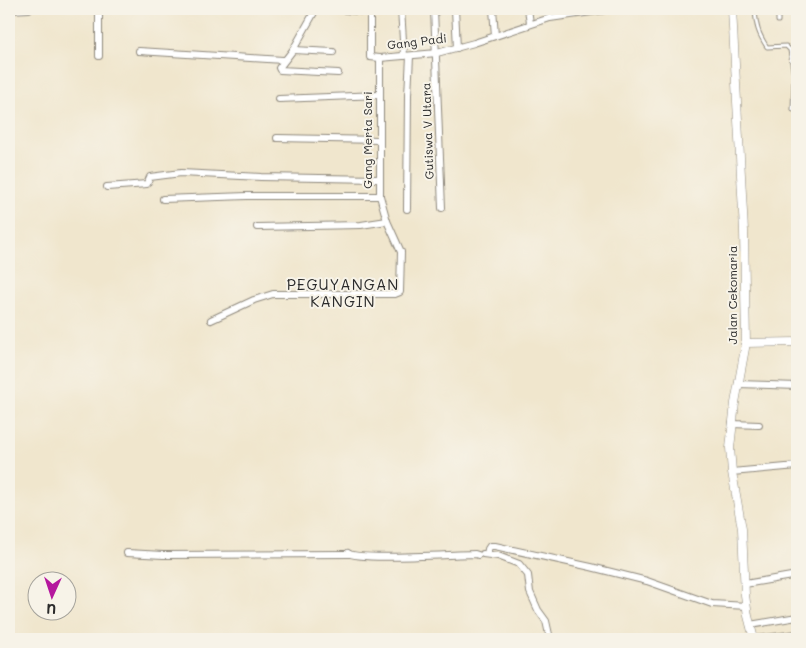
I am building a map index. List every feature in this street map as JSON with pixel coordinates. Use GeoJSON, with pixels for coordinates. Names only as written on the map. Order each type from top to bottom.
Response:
{"type":"FeatureCollection","features":[{"type":"Feature","properties":{"kind":"street"},"geometry":{"type":"LineString","coordinates":[[9,10],[29,9]]}},
{"type":"Feature","properties":{"kind":"street"},"geometry":{"type":"LineString","coordinates":[[99,9],[99,56]]}},
{"type":"Feature","properties":{"kind":"street"},"geometry":{"type":"LineString","coordinates":[[316,9],[292,50],[279,66],[280,70],[338,72]]}},
{"type":"Feature","properties":{"kind":"street","name":"Gang Padi"},"geometry":{"type":"LineString","coordinates":[[334,9],[371,13],[370,57],[380,58],[437,53],[550,18],[574,13],[612,9]]}},
{"type":"Feature","properties":{"kind":"street"},"geometry":{"type":"LineString","coordinates":[[401,9],[407,56],[407,209]]}},
{"type":"Feature","properties":{"kind":"street","name":"Gutiswa V Utara"},"geometry":{"type":"LineString","coordinates":[[434,9],[442,208]]}},
{"type":"Feature","properties":{"kind":"street"},"geometry":{"type":"LineString","coordinates":[[455,9],[457,48]]}},
{"type":"Feature","properties":{"kind":"street"},"geometry":{"type":"LineString","coordinates":[[493,9],[495,36]]}},
{"type":"Feature","properties":{"kind":"street"},"geometry":{"type":"LineString","coordinates":[[528,9],[530,22]]}},
{"type":"Feature","properties":{"kind":"street","name":"Jalan Cekomaria"},"geometry":{"type":"LineString","coordinates":[[732,9],[744,231],[746,343],[738,384],[730,448],[732,472],[742,529],[744,584],[750,625],[755,639]]}},
{"type":"Feature","properties":{"kind":"street"},"geometry":{"type":"LineString","coordinates":[[292,50],[333,52]]}},
{"type":"Feature","properties":{"kind":"street"},"geometry":{"type":"LineString","coordinates":[[139,51],[283,60]]}},
{"type":"Feature","properties":{"kind":"street","name":"Gang Merta Sari"},"geometry":{"type":"LineString","coordinates":[[211,320],[254,300],[273,294],[398,293],[401,290],[401,252],[387,221],[380,196],[380,58]]}},
{"type":"Feature","properties":{"kind":"street"},"geometry":{"type":"LineString","coordinates":[[279,99],[379,95]]}},
{"type":"Feature","properties":{"kind":"street"},"geometry":{"type":"LineString","coordinates":[[277,138],[380,140]]}},
{"type":"Feature","properties":{"kind":"street"},"geometry":{"type":"LineString","coordinates":[[107,187],[146,184],[150,177],[181,173],[261,177],[379,179]]}},
{"type":"Feature","properties":{"kind":"street"},"geometry":{"type":"LineString","coordinates":[[163,199],[246,196],[380,196]]}},
{"type":"Feature","properties":{"kind":"street"},"geometry":{"type":"LineString","coordinates":[[257,227],[361,225],[387,221]]}},
{"type":"Feature","properties":{"kind":"street"},"geometry":{"type":"LineString","coordinates":[[746,343],[797,342]]}},
{"type":"Feature","properties":{"kind":"street"},"geometry":{"type":"LineString","coordinates":[[738,384],[797,386]]}},
{"type":"Feature","properties":{"kind":"street"},"geometry":{"type":"LineString","coordinates":[[732,424],[759,425]]}},
{"type":"Feature","properties":{"kind":"street"},"geometry":{"type":"LineString","coordinates":[[732,472],[797,466]]}},
{"type":"Feature","properties":{"kind":"street"},"geometry":{"type":"LineString","coordinates":[[487,554],[490,546],[494,546],[647,581],[712,604],[747,606]]}},
{"type":"Feature","properties":{"kind":"street"},"geometry":{"type":"LineString","coordinates":[[127,553],[163,555],[348,553],[371,556],[487,554],[498,556],[520,564],[528,574],[530,592],[538,610],[546,620],[550,639]]}},
{"type":"Feature","properties":{"kind":"street"},"geometry":{"type":"LineString","coordinates":[[744,584],[797,575]]}},
{"type":"Feature","properties":{"kind":"street"},"geometry":{"type":"LineString","coordinates":[[750,625],[797,618]]}},
{"type":"Feature","properties":{"kind":"street"},"geometry":{"type":"LineString","coordinates":[[755,639],[797,634]]}},
{"type":"Feature","properties":{"kind":"lane"},"geometry":{"type":"LineString","coordinates":[[756,9],[756,26],[759,35],[767,47],[786,46],[790,50],[794,76],[792,110]]}},
{"type":"Feature","properties":{"kind":"lane"},"geometry":{"type":"LineString","coordinates":[[778,9],[778,21]]}},
{"type":"Feature","properties":{"kind":"district","name":"PEGUYANGAN KANGIN"},"geometry":{"type":"Point","coordinates":[343,294]}}]}
